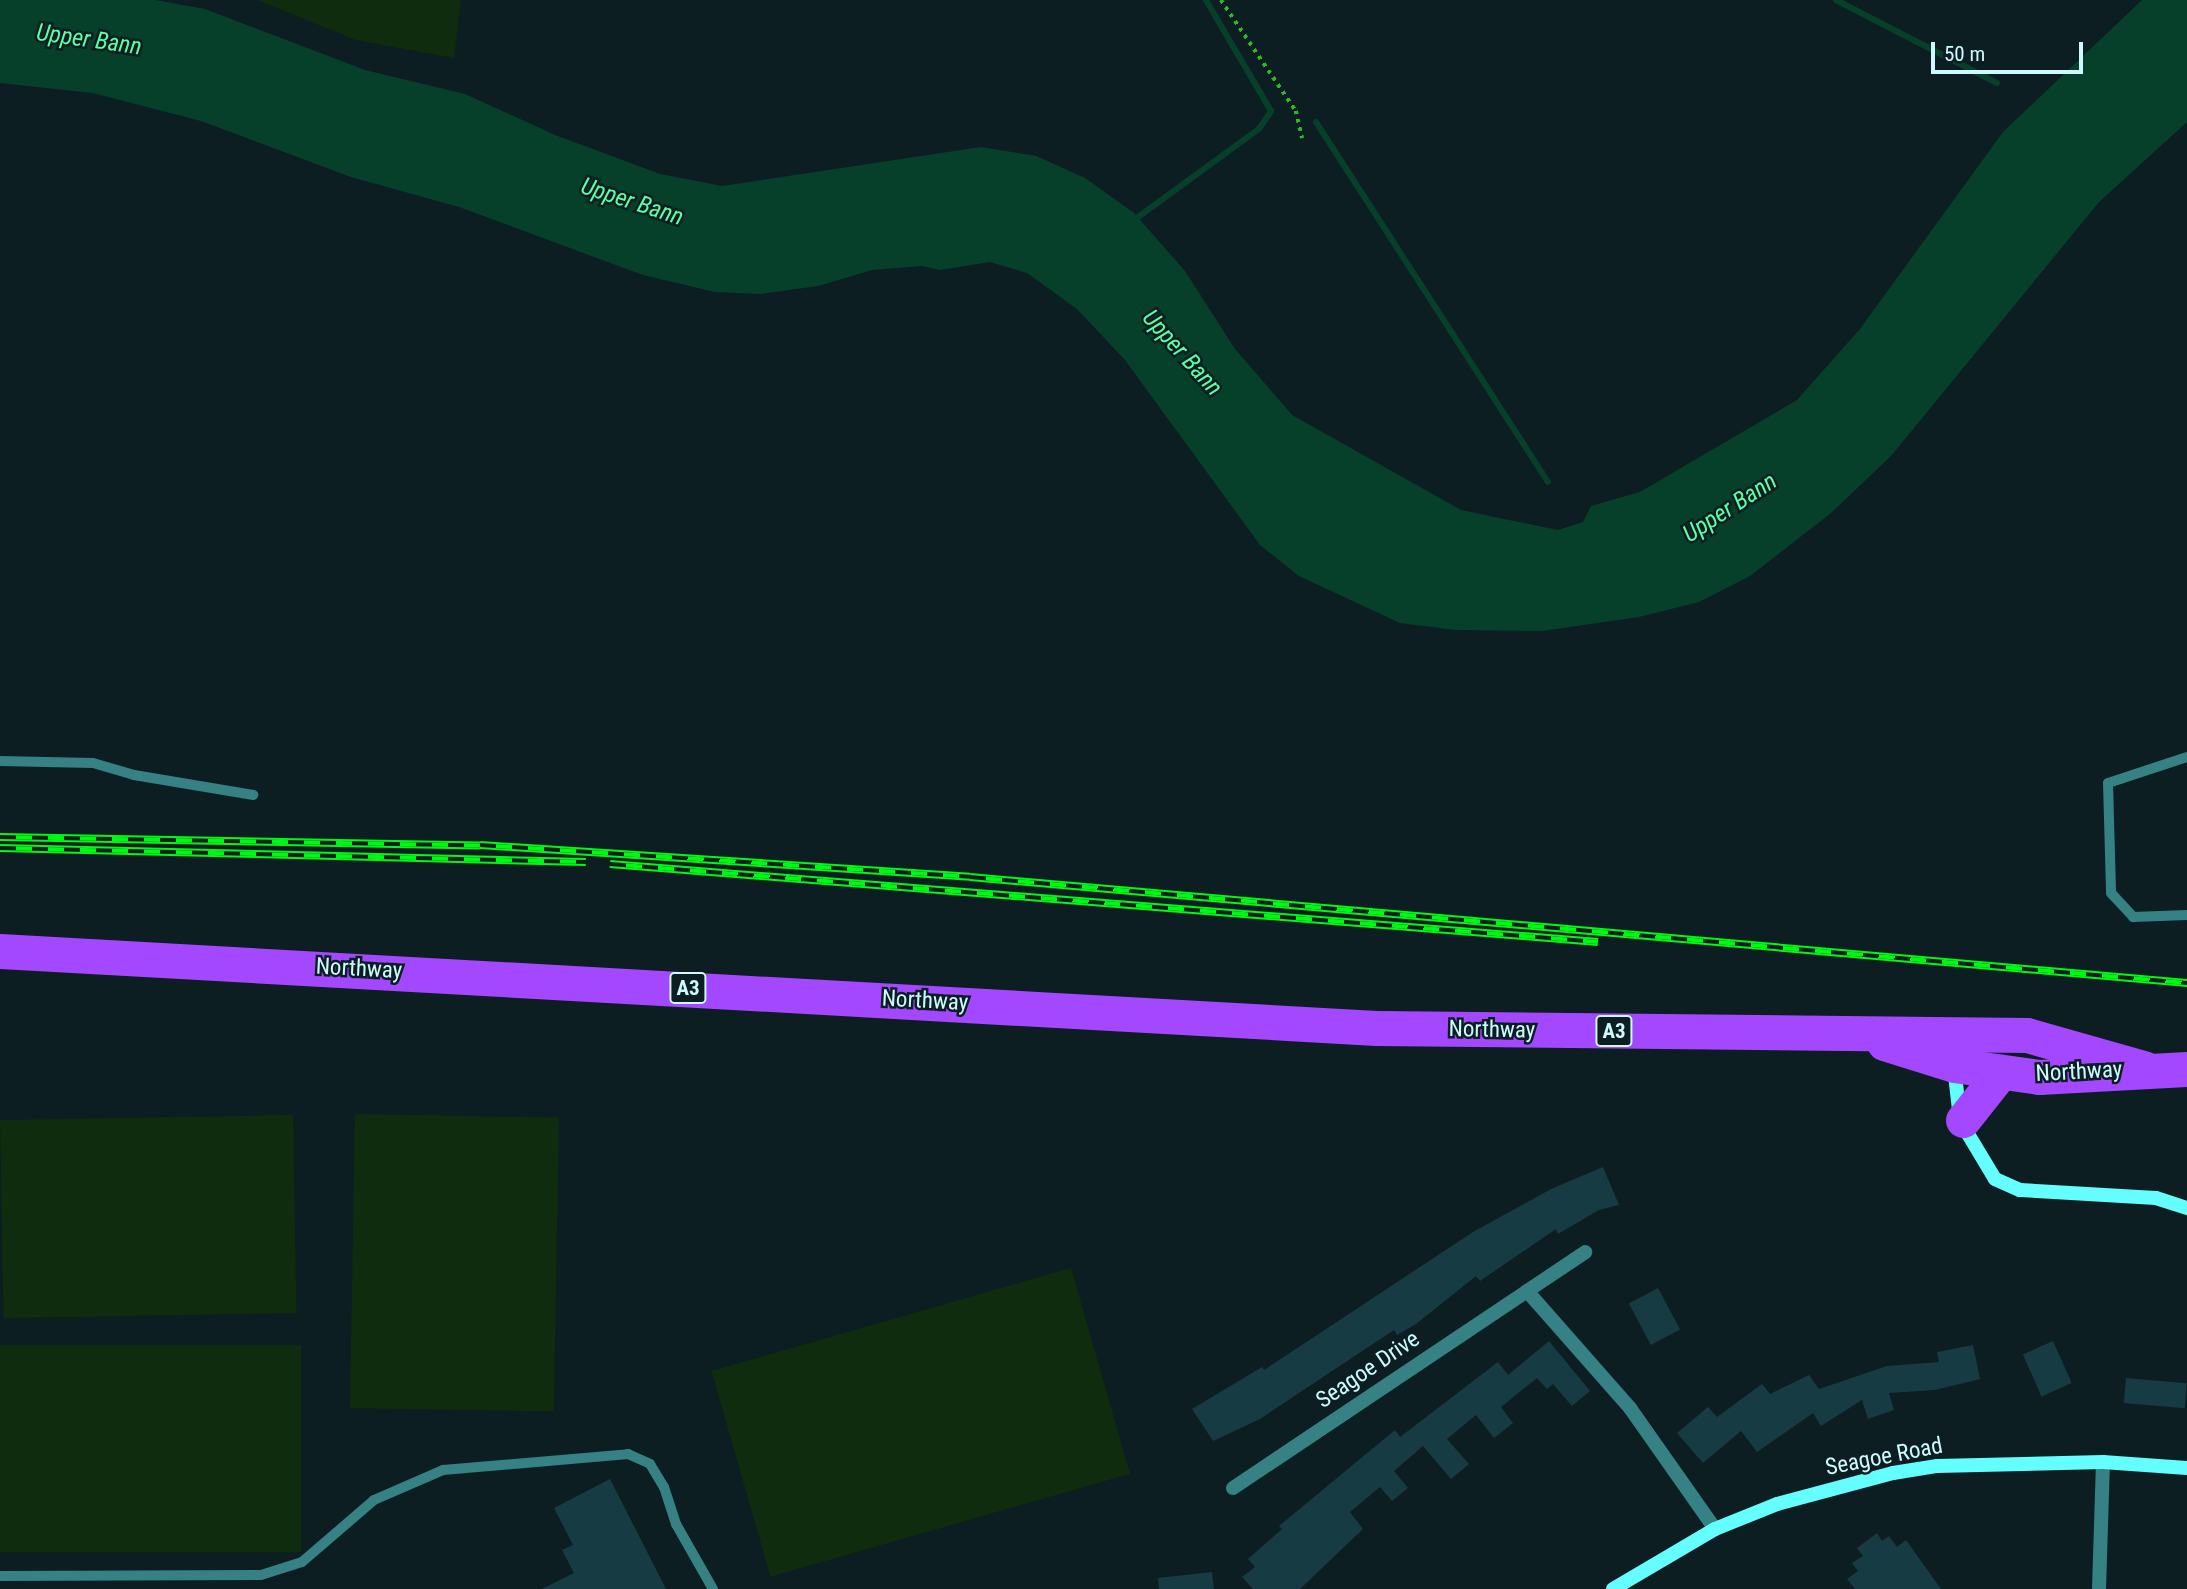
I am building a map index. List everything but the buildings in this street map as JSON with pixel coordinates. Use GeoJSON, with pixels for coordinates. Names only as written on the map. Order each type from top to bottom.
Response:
{"type":"FeatureCollection","features":[{"type":"Feature","properties":{"kind":"highway","name":"Northway"},"geometry":{"type":"LineString","coordinates":[[0,951],[1377,1028],[1868,1033],[1953,1048],[2001,1072],[2039,1077],[2144,1068],[2187,1069]]}},
{"type":"Feature","properties":{"kind":"highway","name":"Northway"},"geometry":{"type":"LineString","coordinates":[[1953,1048],[2026,1035],[2144,1068]]}},
{"type":"Feature","properties":{"kind":"highway"},"geometry":{"type":"LineString","coordinates":[[1963,1120],[2001,1072]]}},
{"type":"Feature","properties":{"kind":"main road"},"geometry":{"type":"LineString","coordinates":[[1953,1048],[1963,1120],[1983,1164],[1995,1179],[2020,1190],[2156,1198],[2187,1208]]}},
{"type":"Feature","properties":{"kind":"main road","name":"Seagoe Road"},"geometry":{"type":"LineString","coordinates":[[1613,1589],[1715,1529],[1777,1504],[1894,1474],[1937,1466],[2104,1462],[2187,1468]]}},
{"type":"Feature","properties":{"kind":"street","name":"Seagoe Drive"},"geometry":{"type":"LineString","coordinates":[[1233,1488],[1585,1252]]}},
{"type":"Feature","properties":{"kind":"street"},"geometry":{"type":"LineString","coordinates":[[1527,1291],[1630,1408],[1715,1529]]}},
{"type":"Feature","properties":{"kind":"street"},"geometry":{"type":"LineString","coordinates":[[2099,1589],[2104,1462]]}},
{"type":"Feature","properties":{"kind":"lane"},"geometry":{"type":"LineString","coordinates":[[2187,757],[2108,783],[2111,893],[2133,917],[2187,915]]}},
{"type":"Feature","properties":{"kind":"lane"},"geometry":{"type":"LineString","coordinates":[[0,761],[93,763],[134,775],[253,795]]}},
{"type":"Feature","properties":{"kind":"lane"},"geometry":{"type":"LineString","coordinates":[[0,1576],[261,1575],[302,1562],[374,1500],[443,1470],[628,1454],[650,1464],[664,1487],[676,1524],[713,1589]]}},
{"type":"Feature","properties":{"kind":"path"},"geometry":{"type":"LineString","coordinates":[[1221,0],[1296,111],[1302,138]]}},
{"type":"Feature","properties":{"kind":"shaded area"},"geometry":{"type":"Polygon","coordinates":[[[257,0],[461,0],[454,58],[356,40],[257,0]]]}},
{"type":"Feature","properties":{"kind":"shaded area"},"geometry":{"type":"Polygon","coordinates":[[[355,1114],[559,1118],[554,1412],[350,1408],[355,1114]]]}},
{"type":"Feature","properties":{"kind":"shaded area"},"geometry":{"type":"Polygon","coordinates":[[[293,1115],[296,1313],[4,1318],[0,1120],[293,1115]]]}},
{"type":"Feature","properties":{"kind":"shaded area"},"geometry":{"type":"Polygon","coordinates":[[[1071,1268],[1130,1474],[770,1577],[711,1371],[1071,1268]]]}},
{"type":"Feature","properties":{"kind":"shaded area"},"geometry":{"type":"Polygon","coordinates":[[[0,1345],[301,1345],[301,1552],[0,1552],[0,1345]]]}},
{"type":"Feature","properties":{"kind":"water","name":"Upper Bann"},"geometry":{"type":"Polygon","coordinates":[[[0,0],[155,0],[205,9],[365,70],[465,94],[555,135],[660,174],[722,186],[981,147],[1036,156],[1085,178],[1134,213],[1185,271],[1235,349],[1292,415],[1461,510],[1558,530],[1583,522],[1591,506],[1640,492],[1797,400],[1860,329],[2003,132],[2142,0],[2187,0],[2187,122],[2099,202],[1891,456],[1831,513],[1750,576],[1699,602],[1639,617],[1542,631],[1456,630],[1400,623],[1299,576],[1260,545],[1125,360],[1077,309],[1027,273],[990,262],[940,270],[922,266],[872,270],[818,286],[761,294],[715,292],[643,275],[459,207],[351,177],[201,121],[93,93],[0,83],[0,0]]]}},
{"type":"Feature","properties":{"kind":"waterway"},"geometry":{"type":"LineString","coordinates":[[1134,220],[1259,129],[1271,111],[1206,0]]}},
{"type":"Feature","properties":{"kind":"waterway"},"geometry":{"type":"LineString","coordinates":[[1836,0],[1997,83]]}},
{"type":"Feature","properties":{"kind":"waterway"},"geometry":{"type":"LineString","coordinates":[[1316,122],[1548,482]]}},
{"type":"Feature","properties":{"kind":"railway"},"geometry":{"type":"LineString","coordinates":[[0,837],[480,845],[970,877],[2187,983]]}},
{"type":"Feature","properties":{"kind":"railway"},"geometry":{"type":"LineString","coordinates":[[0,848],[586,862]]}},
{"type":"Feature","properties":{"kind":"railway"},"geometry":{"type":"LineString","coordinates":[[610,864],[1598,942]]}}]}
